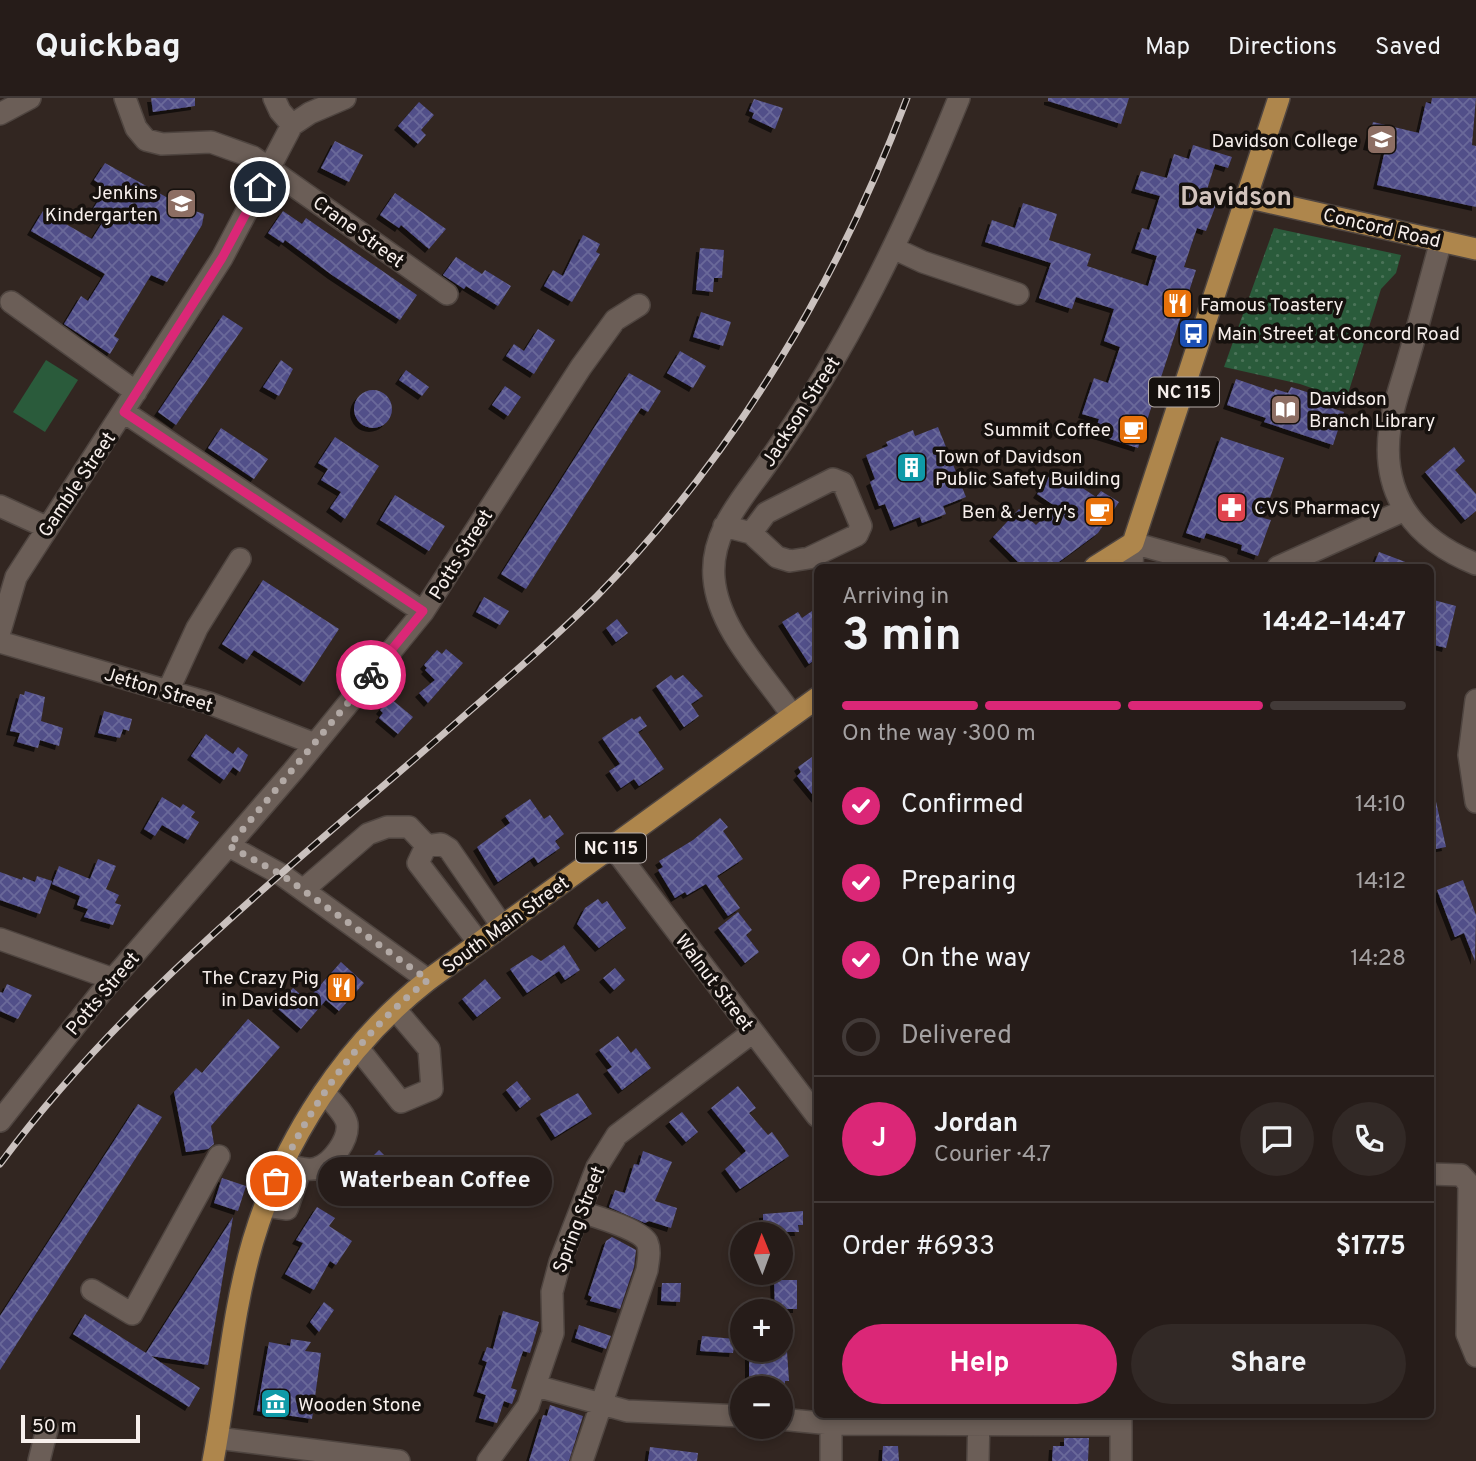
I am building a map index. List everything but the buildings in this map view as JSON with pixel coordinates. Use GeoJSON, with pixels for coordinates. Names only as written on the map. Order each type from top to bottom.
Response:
{"type":"FeatureCollection","features":[{"type":"Feature","properties":{"kind":"main road","name":"NC 115"},"geometry":{"type":"LineString","coordinates":[[1133,543],[1279,98]]}},
{"type":"Feature","properties":{"kind":"main road","name":"Concord Road"},"geometry":{"type":"LineString","coordinates":[[1246,197],[1476,249]]}},
{"type":"Feature","properties":{"kind":"main road"},"geometry":{"type":"LineString","coordinates":[[1100,564],[1133,543]]}},
{"type":"Feature","properties":{"kind":"main road","name":"South Main Street"},"geometry":{"type":"LineString","coordinates":[[213,1461],[242,1290],[266,1206],[292,1166],[300,1130],[324,1092],[358,1048],[395,1009],[428,980],[814,700]]}},
{"type":"Feature","properties":{"kind":"street"},"geometry":{"type":"LineString","coordinates":[[0,114],[30,98]]}},
{"type":"Feature","properties":{"kind":"street","name":"Crane Street"},"geometry":{"type":"LineString","coordinates":[[125,98],[136,128],[146,140],[162,144],[223,145],[270,168],[447,294]]}},
{"type":"Feature","properties":{"kind":"street"},"geometry":{"type":"LineString","coordinates":[[274,98],[292,125],[310,113],[345,98]]}},
{"type":"Feature","properties":{"kind":"street","name":"Jackson Street"},"geometry":{"type":"LineString","coordinates":[[792,715],[722,612],[714,577],[714,563],[724,526],[824,380],[893,248],[959,98]]}},
{"type":"Feature","properties":{"kind":"street","name":"Gamble Street"},"geometry":{"type":"LineString","coordinates":[[0,631],[16,577],[222,258],[292,125]]}},
{"type":"Feature","properties":{"kind":"street"},"geometry":{"type":"LineString","coordinates":[[1441,241],[1390,428],[1389,459],[1395,487],[1415,526],[1436,544],[1476,564]]}},
{"type":"Feature","properties":{"kind":"street"},"geometry":{"type":"LineString","coordinates":[[893,248],[923,262],[1018,294]]}},
{"type":"Feature","properties":{"kind":"street"},"geometry":{"type":"LineString","coordinates":[[11,302],[136,392]]}},
{"type":"Feature","properties":{"kind":"street","name":"Potts Street"},"geometry":{"type":"LineString","coordinates":[[0,1121],[113,979],[315,744],[423,611],[594,348],[615,320],[639,305]]}},
{"type":"Feature","properties":{"kind":"street"},"geometry":{"type":"LineString","coordinates":[[124,412],[423,611]]}},
{"type":"Feature","properties":{"kind":"street"},"geometry":{"type":"LineString","coordinates":[[724,526],[751,533],[777,557],[799,561],[857,536],[862,526],[843,483],[833,479],[776,506],[759,520],[751,533]]}},
{"type":"Feature","properties":{"kind":"street"},"geometry":{"type":"LineString","coordinates":[[0,506],[46,527]]}},
{"type":"Feature","properties":{"kind":"street"},"geometry":{"type":"LineString","coordinates":[[1285,564],[1405,510]]}},
{"type":"Feature","properties":{"kind":"street"},"geometry":{"type":"LineString","coordinates":[[1132,564],[1133,543],[1209,564]]}},
{"type":"Feature","properties":{"kind":"street"},"geometry":{"type":"LineString","coordinates":[[168,691],[197,628],[240,559]]}},
{"type":"Feature","properties":{"kind":"street","name":"Jetton Street"},"geometry":{"type":"LineString","coordinates":[[0,642],[256,719],[315,744]]}},
{"type":"Feature","properties":{"kind":"street"},"geometry":{"type":"LineString","coordinates":[[1476,700],[1469,755],[1476,802]]}},
{"type":"Feature","properties":{"kind":"street"},"geometry":{"type":"LineString","coordinates":[[303,890],[368,834],[379,829],[409,827],[427,846]]}},
{"type":"Feature","properties":{"kind":"street"},"geometry":{"type":"LineString","coordinates":[[427,846],[441,844],[449,849],[502,926]]}},
{"type":"Feature","properties":{"kind":"street"},"geometry":{"type":"LineString","coordinates":[[229,846],[303,890],[428,980]]}},
{"type":"Feature","properties":{"kind":"street"},"geometry":{"type":"LineString","coordinates":[[427,846],[418,863],[479,943]]}},
{"type":"Feature","properties":{"kind":"street","name":"Walnut Street"},"geometry":{"type":"LineString","coordinates":[[613,847],[814,1111]]}},
{"type":"Feature","properties":{"kind":"street"},"geometry":{"type":"LineString","coordinates":[[0,939],[113,979]]}},
{"type":"Feature","properties":{"kind":"street"},"geometry":{"type":"LineString","coordinates":[[358,1048],[401,1102],[432,1089],[429,1049],[395,1009]]}},
{"type":"Feature","properties":{"kind":"street","name":"Spring Street"},"geometry":{"type":"LineString","coordinates":[[488,1461],[528,1406],[536,1387],[553,1333],[555,1280],[597,1167],[617,1135],[753,1032]]}},
{"type":"Feature","properties":{"kind":"street"},"geometry":{"type":"LineString","coordinates":[[292,1166],[319,1167],[335,1154],[347,1132],[345,1118],[324,1092]]}},
{"type":"Feature","properties":{"kind":"street"},"geometry":{"type":"LineString","coordinates":[[92,1290],[132,1314],[219,1156]]}},
{"type":"Feature","properties":{"kind":"street"},"geometry":{"type":"LineString","coordinates":[[1434,1174],[1461,1175],[1469,1184],[1467,1334],[1476,1356]]}},
{"type":"Feature","properties":{"kind":"street"},"geometry":{"type":"LineString","coordinates":[[581,1212],[638,1234],[646,1241],[649,1250],[647,1270],[582,1461]]}},
{"type":"Feature","properties":{"kind":"street"},"geometry":{"type":"LineString","coordinates":[[536,1387],[627,1411],[730,1415]]}},
{"type":"Feature","properties":{"kind":"street"},"geometry":{"type":"LineString","coordinates":[[793,1419],[1121,1419],[1121,1461]]}},
{"type":"Feature","properties":{"kind":"street"},"geometry":{"type":"LineString","coordinates":[[831,1419],[831,1461]]}},
{"type":"Feature","properties":{"kind":"street"},"geometry":{"type":"LineString","coordinates":[[978,1420],[978,1461]]}},
{"type":"Feature","properties":{"kind":"street"},"geometry":{"type":"LineString","coordinates":[[39,1461],[47,1429]]}},
{"type":"Feature","properties":{"kind":"street"},"geometry":{"type":"LineString","coordinates":[[217,1438],[399,1461]]}},
{"type":"Feature","properties":{"kind":"green space"},"geometry":{"type":"Polygon","coordinates":[[[1274,228],[1401,255],[1396,273],[1381,289],[1346,400],[1300,384],[1224,367],[1274,228]]]}},
{"type":"Feature","properties":{"kind":"green space"},"geometry":{"type":"Polygon","coordinates":[[[46,360],[78,380],[45,432],[13,412],[46,360]]]}},
{"type":"Feature","properties":{"kind":"railway"},"geometry":{"type":"LineString","coordinates":[[0,1164],[50,1101],[161,983],[281,874],[549,642],[647,542],[694,485],[738,425],[778,363],[849,234],[907,98]]}},
{"type":"Feature","properties":{"kind":"way so far"},"geometry":{"type":"LineString","coordinates":[[276,1181],[300,1130],[335,1078],[358,1048],[406,998],[428,980],[282,875],[229,846],[371,675]]}},
{"type":"Feature","properties":{"kind":"place","name":"Davidson College"},"geometry":{"type":"Point","coordinates":[1381,140]}},
{"type":"Feature","properties":{"kind":"place","name":"Jenkins Kindergarten"},"geometry":{"type":"Point","coordinates":[181,203]}},
{"type":"Feature","properties":{"kind":"place","name":"Famous Toastery"},"geometry":{"type":"Point","coordinates":[1177,304]}},
{"type":"Feature","properties":{"kind":"place","name":"Main Street at Concord Road"},"geometry":{"type":"Point","coordinates":[1194,333]}},
{"type":"Feature","properties":{"kind":"place","name":"Davidson Branch Library"},"geometry":{"type":"Point","coordinates":[1286,409]}},
{"type":"Feature","properties":{"kind":"place","name":"Summit Coffee"},"geometry":{"type":"Point","coordinates":[1134,429]}},
{"type":"Feature","properties":{"kind":"place","name":"Town of Davidson Public Safety Building"},"geometry":{"type":"Point","coordinates":[912,467]}},
{"type":"Feature","properties":{"kind":"place","name":"CVS Pharmacy"},"geometry":{"type":"Point","coordinates":[1231,507]}},
{"type":"Feature","properties":{"kind":"place","name":"Ben & Jerry's"},"geometry":{"type":"Point","coordinates":[1099,511]}},
{"type":"Feature","properties":{"kind":"place","name":"The Crazy Pig in Davidson"},"geometry":{"type":"Point","coordinates":[342,988]}},
{"type":"Feature","properties":{"kind":"place","name":"Waterbean Coffee"},"geometry":{"type":"Point","coordinates":[276,1181]}},
{"type":"Feature","properties":{"kind":"place","name":"Wooden Stone"},"geometry":{"type":"Point","coordinates":[275,1404]}},
{"type":"Feature","properties":{"kind":"district","name":"Davidson"},"geometry":{"type":"Point","coordinates":[1236,196]}},
{"type":"Feature","properties":{"kind":"route"},"geometry":{"type":"LineString","coordinates":[[260,187],[222,258],[124,412],[423,611],[371,675]]}}]}
